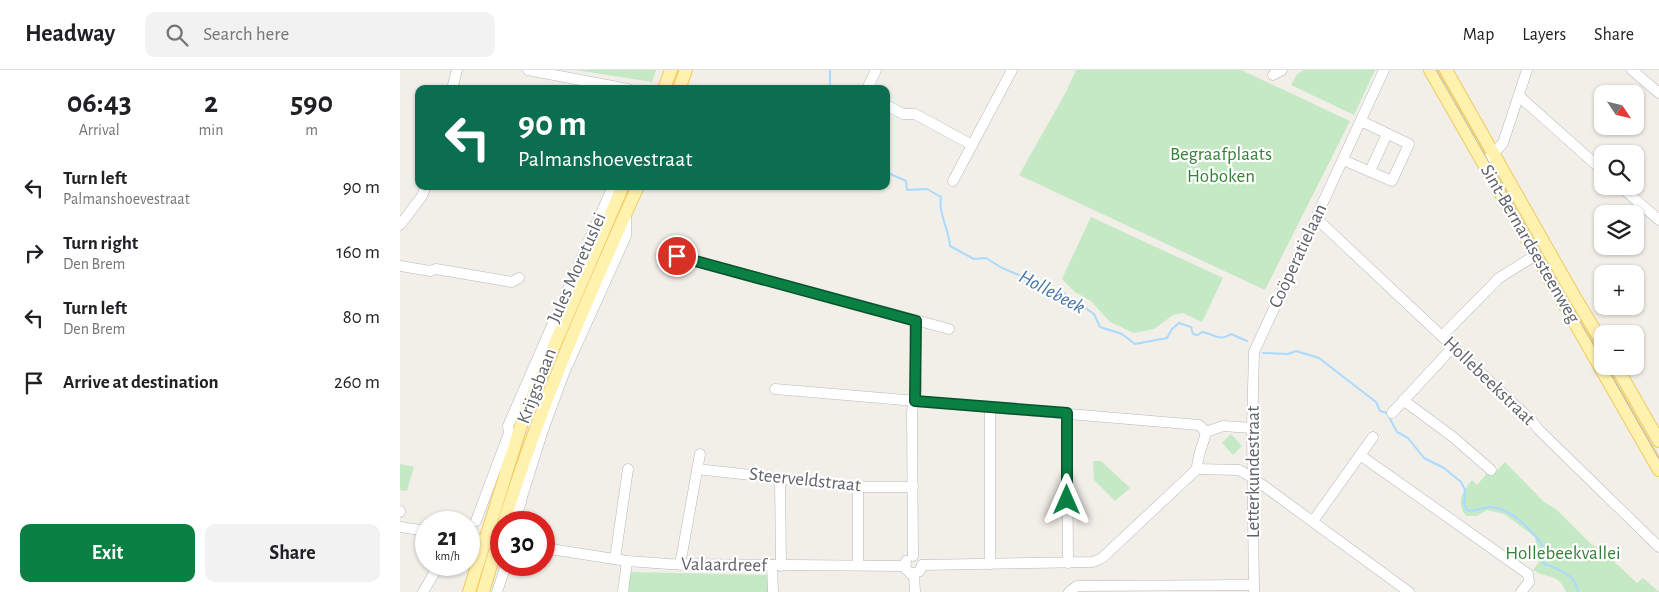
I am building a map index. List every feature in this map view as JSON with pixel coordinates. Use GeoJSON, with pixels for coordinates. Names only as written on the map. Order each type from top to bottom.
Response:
{"type":"FeatureCollection","features":[{"type":"Feature","properties":{"kind":"main road"},"geometry":{"type":"LineString","coordinates":[[665,85],[671,70]]}},
{"type":"Feature","properties":{"kind":"main road"},"geometry":{"type":"LineString","coordinates":[[680,85],[686,70]]}},
{"type":"Feature","properties":{"kind":"main road","name":"Sint-Bernardsesteenweg"},"geometry":{"type":"LineString","coordinates":[[1430,70],[1659,470]]}},
{"type":"Feature","properties":{"kind":"main road","name":"Sint-Bernardsesteenweg"},"geometry":{"type":"LineString","coordinates":[[1446,70],[1594,329]]}},
{"type":"Feature","properties":{"kind":"main road","name":"Krijgsbaan"},"geometry":{"type":"LineString","coordinates":[[470,592],[512,437],[621,190]]}},
{"type":"Feature","properties":{"kind":"main road","name":"Krijgsbaan"},"geometry":{"type":"LineString","coordinates":[[511,511],[528,446],[554,378],[636,190]]}},
{"type":"Feature","properties":{"kind":"main road"},"geometry":{"type":"LineString","coordinates":[[1621,375],[1659,441]]}},
{"type":"Feature","properties":{"kind":"main road"},"geometry":{"type":"LineString","coordinates":[[483,592],[490,570]]}},
{"type":"Feature","properties":{"kind":"street"},"geometry":{"type":"LineString","coordinates":[[453,85],[457,70]]}},
{"type":"Feature","properties":{"kind":"street"},"geometry":{"type":"LineString","coordinates":[[528,70],[607,85]]}},
{"type":"Feature","properties":{"kind":"street"},"geometry":{"type":"LineString","coordinates":[[869,85],[876,70]]}},
{"type":"Feature","properties":{"kind":"street"},"geometry":{"type":"LineString","coordinates":[[953,181],[1012,70]]}},
{"type":"Feature","properties":{"kind":"street","name":"Coöperatielaan"},"geometry":{"type":"LineString","coordinates":[[1254,352],[1384,70]]}},
{"type":"Feature","properties":{"kind":"street"},"geometry":{"type":"LineString","coordinates":[[1483,162],[1503,144],[1527,70]]}},
{"type":"Feature","properties":{"kind":"street"},"geometry":{"type":"LineString","coordinates":[[1632,70],[1659,93]]}},
{"type":"Feature","properties":{"kind":"street"},"geometry":{"type":"LineString","coordinates":[[1518,96],[1594,163]]}},
{"type":"Feature","properties":{"kind":"street"},"geometry":{"type":"LineString","coordinates":[[890,107],[902,114],[915,114],[972,145]]}},
{"type":"Feature","properties":{"kind":"street"},"geometry":{"type":"LineString","coordinates":[[1343,160],[1392,181],[1406,151],[1409,144],[1361,121]]}},
{"type":"Feature","properties":{"kind":"street"},"geometry":{"type":"LineString","coordinates":[[1370,171],[1387,134]]}},
{"type":"Feature","properties":{"kind":"street"},"geometry":{"type":"LineString","coordinates":[[400,225],[424,190]]}},
{"type":"Feature","properties":{"kind":"street","name":"Jules Moretuslei"},"geometry":{"type":"LineString","coordinates":[[480,512],[512,437],[510,421],[610,190]]}},
{"type":"Feature","properties":{"kind":"street"},"geometry":{"type":"LineString","coordinates":[[1630,195],[1659,220]]}},
{"type":"Feature","properties":{"kind":"street"},"geometry":{"type":"LineString","coordinates":[[514,511],[521,500],[543,430],[564,373],[626,236],[626,213]]}},
{"type":"Feature","properties":{"kind":"street","name":"Hollebeekstraat"},"geometry":{"type":"LineString","coordinates":[[1316,218],[1454,346],[1659,547]]}},
{"type":"Feature","properties":{"kind":"street"},"geometry":{"type":"LineString","coordinates":[[1442,336],[1503,274],[1536,255]]}},
{"type":"Feature","properties":{"kind":"street"},"geometry":{"type":"LineString","coordinates":[[677,256],[949,329]]}},
{"type":"Feature","properties":{"kind":"street"},"geometry":{"type":"LineString","coordinates":[[400,266],[430,271],[436,269],[512,282],[520,278]]}},
{"type":"Feature","properties":{"kind":"street"},"geometry":{"type":"LineString","coordinates":[[913,556],[912,412],[915,401],[916,321]]}},
{"type":"Feature","properties":{"kind":"street"},"geometry":{"type":"LineString","coordinates":[[1392,413],[1422,383],[1454,346]]}},
{"type":"Feature","properties":{"kind":"street","name":"Letterkundestraat"},"geometry":{"type":"LineString","coordinates":[[1254,352],[1252,428],[1254,588]]}},
{"type":"Feature","properties":{"kind":"street"},"geometry":{"type":"LineString","coordinates":[[774,389],[1199,425],[1206,432]]}},
{"type":"Feature","properties":{"kind":"street"},"geometry":{"type":"LineString","coordinates":[[1403,400],[1453,437],[1492,470]]}},
{"type":"Feature","properties":{"kind":"street"},"geometry":{"type":"LineString","coordinates":[[990,407],[990,564]]}},
{"type":"Feature","properties":{"kind":"street"},"geometry":{"type":"LineString","coordinates":[[1067,413],[1068,563]]}},
{"type":"Feature","properties":{"kind":"street"},"geometry":{"type":"LineString","coordinates":[[1206,432],[1223,426],[1252,428]]}},
{"type":"Feature","properties":{"kind":"street"},"geometry":{"type":"LineString","coordinates":[[1197,470],[1197,454],[1202,447],[1206,432]]}},
{"type":"Feature","properties":{"kind":"street"},"geometry":{"type":"LineString","coordinates":[[1313,521],[1373,437]]}},
{"type":"Feature","properties":{"kind":"street"},"geometry":{"type":"LineString","coordinates":[[680,565],[700,454]]}},
{"type":"Feature","properties":{"kind":"street"},"geometry":{"type":"LineString","coordinates":[[1360,455],[1472,532],[1528,574],[1529,582],[1521,592]]}},
{"type":"Feature","properties":{"kind":"street","name":"Steerveldstraat"},"geometry":{"type":"LineString","coordinates":[[697,468],[858,487],[912,487]]}},
{"type":"Feature","properties":{"kind":"street"},"geometry":{"type":"LineString","coordinates":[[615,559],[628,469]]}},
{"type":"Feature","properties":{"kind":"street"},"geometry":{"type":"LineString","coordinates":[[922,565],[1093,562],[1102,558],[1197,470],[1239,470],[1313,521],[1409,592]]}},
{"type":"Feature","properties":{"kind":"street"},"geometry":{"type":"LineString","coordinates":[[774,592],[780,479]]}},
{"type":"Feature","properties":{"kind":"street"},"geometry":{"type":"LineString","coordinates":[[858,487],[858,565]]}},
{"type":"Feature","properties":{"kind":"street"},"geometry":{"type":"LineString","coordinates":[[400,527],[415,529]]}},
{"type":"Feature","properties":{"kind":"street"},"geometry":{"type":"LineString","coordinates":[[480,540],[490,540]]}},
{"type":"Feature","properties":{"kind":"street","name":"Valaardreef"},"geometry":{"type":"LineString","coordinates":[[555,550],[627,561],[680,565],[904,566]]}},
{"type":"Feature","properties":{"kind":"street"},"geometry":{"type":"LineString","coordinates":[[913,556],[920,560],[922,565],[920,571],[914,574],[907,571],[904,566],[907,559],[913,556]]}},
{"type":"Feature","properties":{"kind":"street"},"geometry":{"type":"LineString","coordinates":[[623,592],[627,561]]}},
{"type":"Feature","properties":{"kind":"street"},"geometry":{"type":"LineString","coordinates":[[914,574],[915,592]]}},
{"type":"Feature","properties":{"kind":"street"},"geometry":{"type":"LineString","coordinates":[[423,592],[432,576]]}},
{"type":"Feature","properties":{"kind":"street"},"geometry":{"type":"LineString","coordinates":[[497,592],[502,576]]}},
{"type":"Feature","properties":{"kind":"street"},"geometry":{"type":"LineString","coordinates":[[1073,589],[1113,586],[1175,589],[1254,588]]}},
{"type":"Feature","properties":{"kind":"green space"},"geometry":{"type":"Polygon","coordinates":[[[576,70],[656,70],[652,82],[576,70]]]}},
{"type":"Feature","properties":{"kind":"green space","name":"Begraafplaats Hoboken"},"geometry":{"type":"Polygon","coordinates":[[[1076,70],[1241,70],[1350,121],[1265,290],[1019,175],[1066,92],[1076,70]]]}},
{"type":"Feature","properties":{"kind":"green space"},"geometry":{"type":"Polygon","coordinates":[[[1304,70],[1375,70],[1354,115],[1291,85],[1297,74],[1304,70]]]}},
{"type":"Feature","properties":{"kind":"green space"},"geometry":{"type":"Polygon","coordinates":[[[1091,217],[1223,278],[1202,322],[1183,313],[1173,315],[1154,329],[1134,333],[1110,322],[1091,301],[1075,292],[1062,279],[1091,217]]]}},
{"type":"Feature","properties":{"kind":"green space"},"geometry":{"type":"Polygon","coordinates":[[[1231,434],[1242,446],[1233,455],[1222,443],[1231,434]]]}},
{"type":"Feature","properties":{"kind":"green space"},"geometry":{"type":"Polygon","coordinates":[[[1093,461],[1101,461],[1130,488],[1115,501],[1094,480],[1093,461]]]}},
{"type":"Feature","properties":{"kind":"green space","name":"Hollebeekvallei"},"geometry":{"type":"Polygon","coordinates":[[[1505,462],[1544,502],[1556,509],[1591,544],[1604,552],[1637,583],[1643,578],[1659,592],[1566,592],[1556,579],[1533,570],[1539,562],[1535,537],[1504,514],[1487,510],[1477,516],[1466,516],[1461,502],[1468,484],[1472,480],[1477,485],[1488,472],[1492,476],[1505,462]]]}},
{"type":"Feature","properties":{"kind":"green space"},"geometry":{"type":"Polygon","coordinates":[[[400,464],[414,467],[407,491],[400,490],[400,464]]]}},
{"type":"Feature","properties":{"kind":"green space"},"geometry":{"type":"Polygon","coordinates":[[[630,572],[768,575],[769,592],[627,592],[630,572]]]}},
{"type":"Feature","properties":{"kind":"waterway","name":"Hollebeek"},"geometry":{"type":"LineString","coordinates":[[830,70],[830,85]]}},
{"type":"Feature","properties":{"kind":"waterway","name":"Hollebeek"},"geometry":{"type":"LineString","coordinates":[[890,174],[906,181],[907,190],[927,189],[941,197],[942,215],[950,246],[974,259],[986,258],[1002,268],[1019,275],[1029,284],[1041,285],[1058,294],[1065,294],[1094,314],[1100,327],[1122,334],[1135,344],[1167,338],[1172,329],[1179,323],[1191,327],[1193,334],[1198,335],[1202,332],[1220,337],[1231,334],[1247,341]]}},
{"type":"Feature","properties":{"kind":"waterway","name":"Hollebeek"},"geometry":{"type":"LineString","coordinates":[[1263,353],[1288,354],[1296,351],[1319,358],[1376,402],[1380,411],[1387,413],[1397,432],[1408,438],[1424,458],[1444,468],[1461,482],[1465,490],[1464,504],[1467,510],[1473,511],[1487,507],[1497,508],[1512,515],[1526,526],[1542,545],[1544,564],[1570,577],[1577,586],[1578,592]]}},
{"type":"Feature","properties":{"kind":"tram line"},"geometry":{"type":"LineString","coordinates":[[1436,70],[1594,346]]}},
{"type":"Feature","properties":{"kind":"tram line"},"geometry":{"type":"LineString","coordinates":[[1611,375],[1659,459]]}},
{"type":"Feature","properties":{"kind":"route"},"geometry":{"type":"LineString","coordinates":[[677,256],[916,321],[915,401],[1067,413],[1067,500]]}}]}
